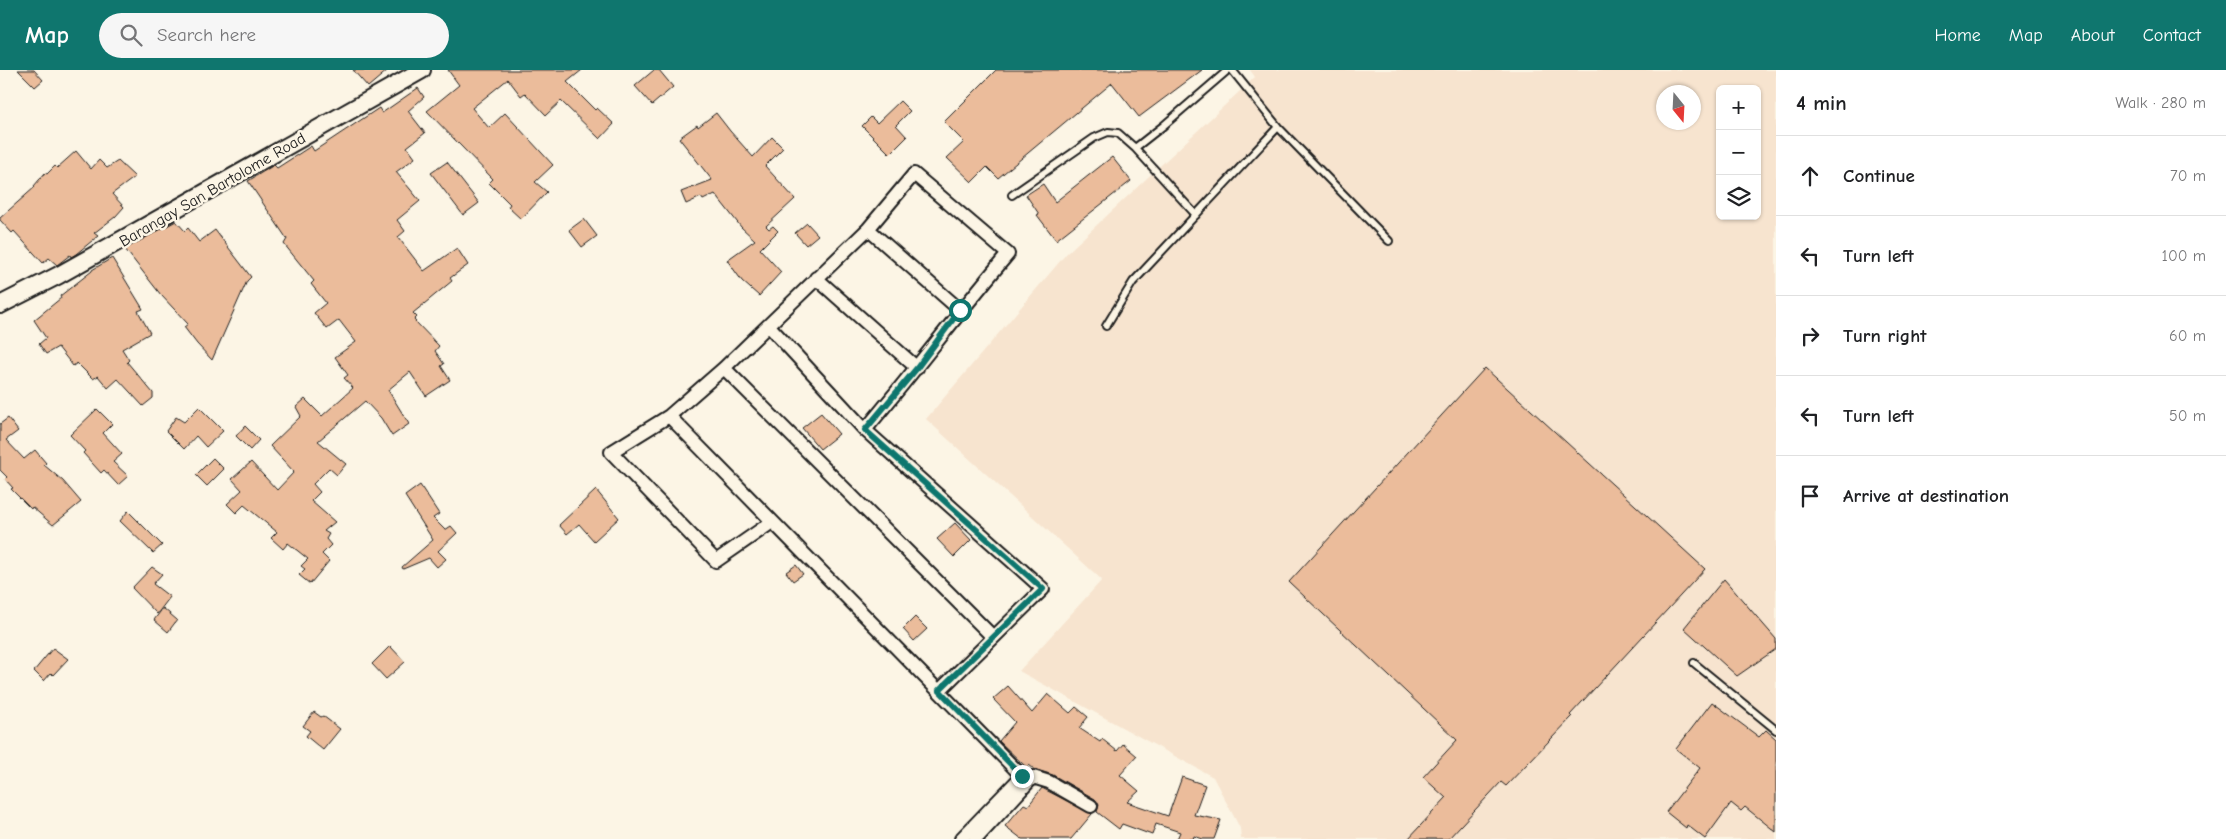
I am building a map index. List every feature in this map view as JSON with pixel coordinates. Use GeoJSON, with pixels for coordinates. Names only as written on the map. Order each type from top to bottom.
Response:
{"type":"FeatureCollection","features":[{"type":"Feature","properties":{"kind":"street","name":"Barangay San Bartolome Road"},"geometry":{"type":"LineString","coordinates":[[0,305],[59,275],[422,70]]}},
{"type":"Feature","properties":{"kind":"street"},"geometry":{"type":"LineString","coordinates":[[772,522],[716,562],[611,452],[670,416],[724,368],[868,229],[914,174],[1008,254],[960,310],[917,368],[865,430]]}},
{"type":"Feature","properties":{"kind":"street"},"geometry":{"type":"LineString","coordinates":[[868,229],[960,310]]}},
{"type":"Feature","properties":{"kind":"street"},"geometry":{"type":"LineString","coordinates":[[816,278],[917,368]]}},
{"type":"Feature","properties":{"kind":"street"},"geometry":{"type":"LineString","coordinates":[[769,326],[865,430],[1043,589],[939,690]]}},
{"type":"Feature","properties":{"kind":"street"},"geometry":{"type":"LineString","coordinates":[[724,368],[993,638]]}},
{"type":"Feature","properties":{"kind":"street"},"geometry":{"type":"LineString","coordinates":[[670,416],[1022,776],[961,839]]}},
{"type":"Feature","properties":{"kind":"street"},"geometry":{"type":"LineString","coordinates":[[976,839],[1034,778],[1049,782],[1091,806]]}},
{"type":"Feature","properties":{"kind":"lane"},"geometry":{"type":"LineString","coordinates":[[1134,148],[1164,126],[1228,70]]}},
{"type":"Feature","properties":{"kind":"lane"},"geometry":{"type":"LineString","coordinates":[[1232,70],[1278,128],[1389,241]]}},
{"type":"Feature","properties":{"kind":"lane"},"geometry":{"type":"LineString","coordinates":[[1106,326],[1133,282],[1278,128]]}},
{"type":"Feature","properties":{"kind":"lane"},"geometry":{"type":"LineString","coordinates":[[1012,195],[1094,138],[1108,132],[1118,133],[1196,215]]}},
{"type":"Feature","properties":{"kind":"lane"},"geometry":{"type":"LineString","coordinates":[[1694,663],[1776,730]]}},
{"type":"Feature","properties":{"kind":"shaded area"},"geometry":{"type":"Polygon","coordinates":[[[1250,70],[1776,70],[1776,839],[1241,839],[1240,828],[1213,777],[1019,671],[1102,580],[926,419],[1067,253],[1255,77],[1250,70]]]}},
{"type":"Feature","properties":{"kind":"building"},"geometry":{"type":"Polygon","coordinates":[[[18,70],[34,70],[43,80],[35,87],[18,70]]]}},
{"type":"Feature","properties":{"kind":"building"},"geometry":{"type":"Polygon","coordinates":[[[353,70],[388,70],[368,87],[353,70]]]}},
{"type":"Feature","properties":{"kind":"building"},"geometry":{"type":"Polygon","coordinates":[[[448,70],[582,70],[567,82],[595,110],[597,108],[614,124],[600,139],[561,101],[546,115],[525,93],[521,96],[508,79],[472,108],[489,128],[505,113],[553,165],[535,182],[547,192],[521,219],[508,207],[510,204],[489,183],[493,179],[427,111],[459,85],[448,70]]]}},
{"type":"Feature","properties":{"kind":"building"},"geometry":{"type":"Polygon","coordinates":[[[654,70],[659,70],[673,87],[652,105],[635,86],[654,70]]]}},
{"type":"Feature","properties":{"kind":"building"},"geometry":{"type":"Polygon","coordinates":[[[996,70],[1202,70],[1139,117],[1112,83],[998,178],[987,167],[972,182],[947,158],[964,142],[944,122],[996,70]]]}},
{"type":"Feature","properties":{"kind":"building"},"geometry":{"type":"Polygon","coordinates":[[[418,88],[424,97],[408,111],[425,133],[407,147],[415,158],[396,172],[420,201],[397,220],[405,231],[398,237],[424,271],[457,248],[468,265],[450,278],[452,281],[413,313],[417,317],[414,320],[439,346],[435,351],[444,364],[441,366],[450,380],[426,396],[410,372],[388,390],[409,424],[392,436],[381,418],[365,401],[318,441],[346,464],[337,475],[329,468],[313,484],[320,492],[311,501],[335,522],[324,531],[329,534],[326,539],[331,545],[322,554],[329,561],[310,584],[299,575],[305,569],[301,566],[308,559],[288,543],[283,549],[271,538],[277,532],[244,505],[236,513],[227,504],[242,490],[232,479],[251,462],[277,490],[294,472],[270,446],[301,416],[296,407],[305,399],[322,416],[353,388],[344,378],[348,375],[335,357],[356,342],[339,320],[327,329],[314,313],[326,303],[311,284],[314,281],[284,244],[287,239],[248,181],[274,165],[277,168],[311,146],[314,151],[379,108],[382,113],[418,88]]]}},
{"type":"Feature","properties":{"kind":"building"},"geometry":{"type":"Polygon","coordinates":[[[900,101],[910,111],[896,125],[907,137],[890,154],[862,126],[871,117],[877,123],[900,101]]]}},
{"type":"Feature","properties":{"kind":"building"},"geometry":{"type":"Polygon","coordinates":[[[716,113],[753,157],[772,137],[783,148],[765,166],[795,199],[766,226],[769,229],[773,226],[778,231],[760,249],[781,272],[759,296],[742,281],[727,260],[755,240],[741,227],[715,194],[703,200],[701,197],[686,204],[681,192],[712,180],[679,138],[697,125],[698,127],[716,113]]]}},
{"type":"Feature","properties":{"kind":"building"},"geometry":{"type":"Polygon","coordinates":[[[76,151],[91,169],[99,160],[107,168],[118,161],[135,177],[112,194],[124,207],[115,217],[94,233],[98,236],[76,254],[71,257],[70,255],[57,265],[49,258],[43,263],[14,231],[12,233],[0,218],[35,187],[45,173],[47,174],[55,166],[57,168],[76,151]]]}},
{"type":"Feature","properties":{"kind":"building"},"geometry":{"type":"Polygon","coordinates":[[[1112,157],[1131,181],[1056,240],[1037,215],[1039,214],[1026,195],[1043,184],[1055,202],[1112,157]]]}},
{"type":"Feature","properties":{"kind":"building"},"geometry":{"type":"Polygon","coordinates":[[[447,162],[479,203],[463,215],[431,173],[447,162]]]}},
{"type":"Feature","properties":{"kind":"building"},"geometry":{"type":"Polygon","coordinates":[[[584,219],[597,236],[582,247],[569,230],[584,219]]]}},
{"type":"Feature","properties":{"kind":"building"},"geometry":{"type":"Polygon","coordinates":[[[176,221],[185,231],[188,228],[199,242],[215,230],[251,277],[247,281],[212,360],[184,327],[188,324],[161,295],[125,249],[176,221]]]}},
{"type":"Feature","properties":{"kind":"building"},"geometry":{"type":"Polygon","coordinates":[[[807,223],[818,235],[806,245],[795,233],[807,223]]]}},
{"type":"Feature","properties":{"kind":"building"},"geometry":{"type":"Polygon","coordinates":[[[112,258],[143,309],[138,311],[150,333],[122,349],[129,360],[127,362],[153,393],[153,398],[143,406],[118,379],[108,388],[98,376],[93,379],[77,363],[73,366],[58,347],[46,354],[39,344],[46,338],[34,320],[92,270],[112,258]]]}},
{"type":"Feature","properties":{"kind":"building"},"geometry":{"type":"Polygon","coordinates":[[[1485,368],[1705,569],[1570,715],[1572,717],[1506,786],[1501,782],[1448,839],[1408,839],[1446,798],[1423,777],[1457,740],[1289,582],[1485,368]]]}},
{"type":"Feature","properties":{"kind":"building"},"geometry":{"type":"Polygon","coordinates":[[[199,407],[223,431],[206,447],[196,436],[184,449],[166,431],[176,417],[184,422],[199,407]]]}},
{"type":"Feature","properties":{"kind":"building"},"geometry":{"type":"Polygon","coordinates":[[[97,409],[112,424],[103,433],[122,454],[113,462],[128,476],[118,485],[104,470],[101,473],[83,453],[85,451],[70,435],[97,409]]]}},
{"type":"Feature","properties":{"kind":"building"},"geometry":{"type":"Polygon","coordinates":[[[821,413],[839,434],[820,449],[802,428],[821,413]]]}},
{"type":"Feature","properties":{"kind":"building"},"geometry":{"type":"Polygon","coordinates":[[[8,418],[18,431],[6,440],[24,459],[35,450],[46,463],[44,465],[63,481],[81,502],[53,525],[32,507],[31,509],[11,489],[13,488],[5,479],[7,477],[0,470],[0,424],[8,418]]]}},
{"type":"Feature","properties":{"kind":"building"},"geometry":{"type":"Polygon","coordinates":[[[245,426],[259,440],[250,450],[236,436],[245,426]]]}},
{"type":"Feature","properties":{"kind":"building"},"geometry":{"type":"Polygon","coordinates":[[[213,458],[224,469],[207,486],[196,475],[213,458]]]}},
{"type":"Feature","properties":{"kind":"building"},"geometry":{"type":"Polygon","coordinates":[[[420,485],[439,514],[433,518],[445,530],[451,526],[457,533],[438,551],[446,559],[437,567],[429,558],[403,569],[402,567],[433,540],[405,496],[420,485]]]}},
{"type":"Feature","properties":{"kind":"building"},"geometry":{"type":"Polygon","coordinates":[[[596,490],[619,518],[594,541],[579,524],[567,534],[559,525],[596,490]]]}},
{"type":"Feature","properties":{"kind":"building"},"geometry":{"type":"Polygon","coordinates":[[[128,511],[162,545],[153,553],[120,521],[128,511]]]}},
{"type":"Feature","properties":{"kind":"building"},"geometry":{"type":"Polygon","coordinates":[[[955,523],[971,540],[954,557],[937,539],[955,523]]]}},
{"type":"Feature","properties":{"kind":"building"},"geometry":{"type":"Polygon","coordinates":[[[796,565],[803,574],[793,581],[786,572],[796,565]]]}},
{"type":"Feature","properties":{"kind":"building"},"geometry":{"type":"Polygon","coordinates":[[[152,567],[162,574],[153,584],[170,597],[157,614],[132,588],[152,567]]]}},
{"type":"Feature","properties":{"kind":"building"},"geometry":{"type":"Polygon","coordinates":[[[1724,579],[1776,639],[1776,649],[1737,676],[1684,628],[1724,579]]]}},
{"type":"Feature","properties":{"kind":"building"},"geometry":{"type":"Polygon","coordinates":[[[163,608],[177,620],[168,632],[154,620],[163,608]]]}},
{"type":"Feature","properties":{"kind":"building"},"geometry":{"type":"Polygon","coordinates":[[[915,617],[927,629],[914,641],[903,629],[915,617]]]}},
{"type":"Feature","properties":{"kind":"building"},"geometry":{"type":"Polygon","coordinates":[[[390,646],[405,662],[386,679],[372,664],[390,646]]]}},
{"type":"Feature","properties":{"kind":"building"},"geometry":{"type":"Polygon","coordinates":[[[53,648],[68,659],[53,675],[51,673],[44,681],[34,671],[53,648]]]}},
{"type":"Feature","properties":{"kind":"building"},"geometry":{"type":"Polygon","coordinates":[[[1008,686],[1032,713],[1048,694],[1070,713],[1076,707],[1088,717],[1079,728],[1100,742],[1102,739],[1117,751],[1123,744],[1137,756],[1120,775],[1139,791],[1127,802],[1168,816],[1182,777],[1205,785],[1194,815],[1221,820],[1214,839],[1203,839],[1194,836],[1193,839],[1177,839],[1180,832],[1156,824],[1152,835],[1122,824],[1119,829],[1097,812],[1099,805],[1095,799],[1053,775],[1034,769],[1029,765],[1027,768],[999,741],[1015,722],[993,699],[1008,686]]]}},
{"type":"Feature","properties":{"kind":"building"},"geometry":{"type":"Polygon","coordinates":[[[1712,702],[1759,737],[1766,730],[1776,739],[1776,832],[1745,807],[1741,811],[1731,803],[1705,839],[1687,825],[1686,828],[1666,812],[1700,768],[1676,749],[1712,702]]]}},
{"type":"Feature","properties":{"kind":"building"},"geometry":{"type":"Polygon","coordinates":[[[314,712],[321,717],[323,716],[340,729],[323,750],[306,736],[310,731],[303,726],[314,712]]]}},
{"type":"Feature","properties":{"kind":"building"},"geometry":{"type":"Polygon","coordinates":[[[1042,788],[1092,814],[1071,839],[1022,839],[1005,826],[1024,804],[1028,806],[1042,788]]]}},
{"type":"Feature","properties":{"kind":"route"},"geometry":{"type":"LineString","coordinates":[[960,310],[917,368],[865,430],[1043,589],[939,690],[1022,776]]}}]}
